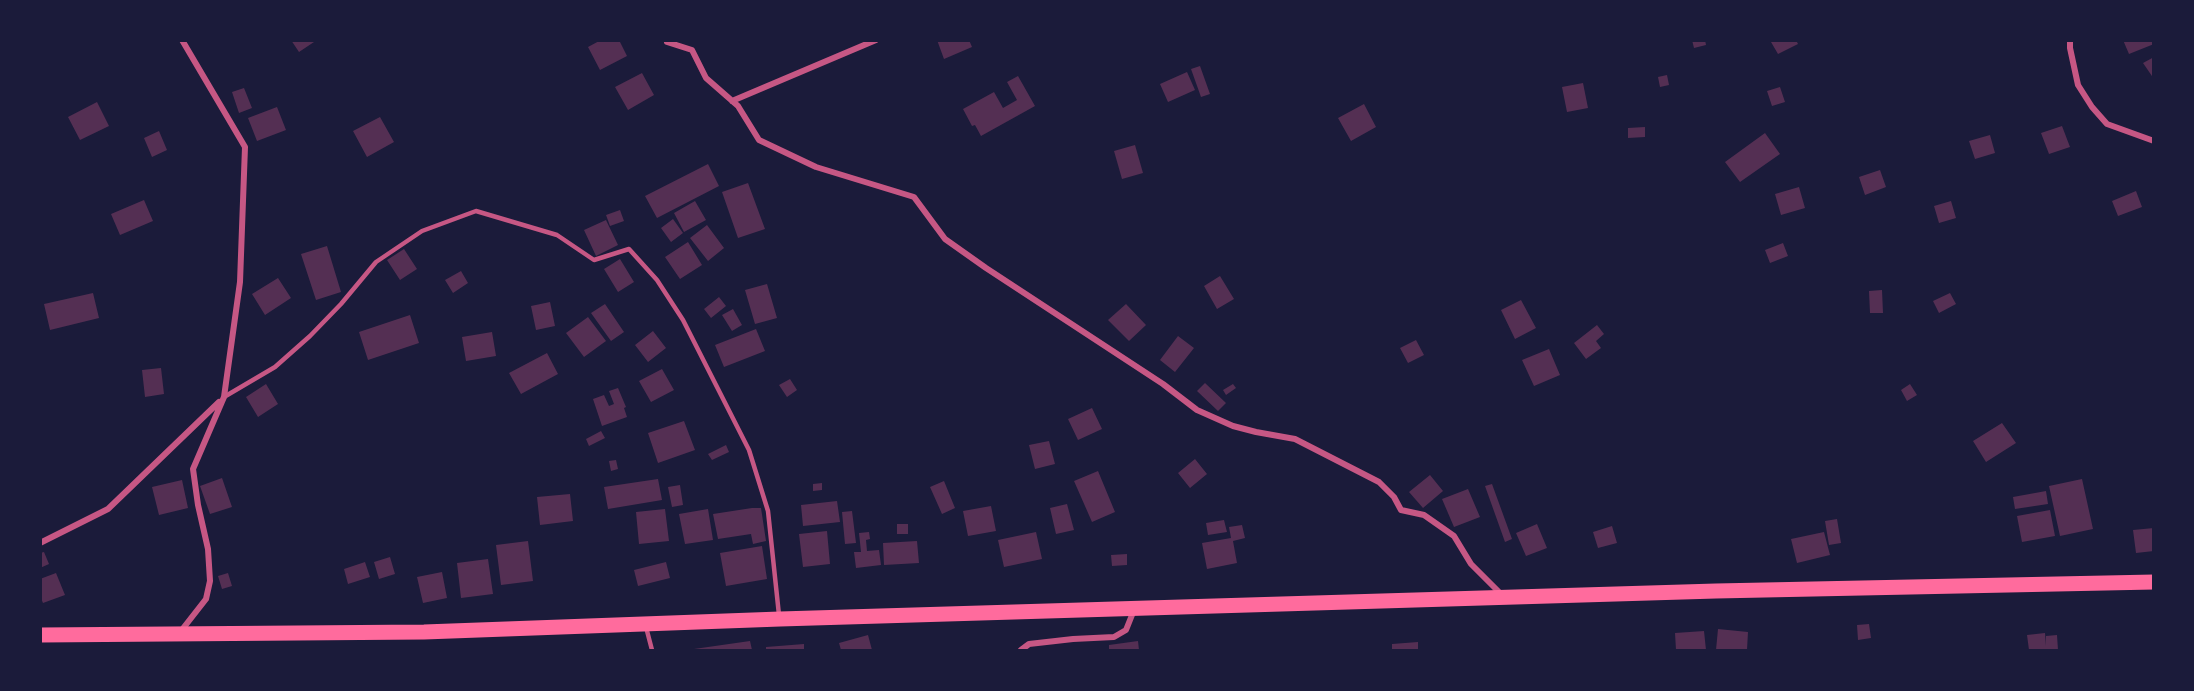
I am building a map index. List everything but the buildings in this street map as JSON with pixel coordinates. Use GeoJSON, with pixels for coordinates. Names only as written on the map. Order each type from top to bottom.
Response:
{"type":"FeatureCollection","features":[{"type":"Feature","properties":{"kind":"highway"},"geometry":{"type":"LineString","coordinates":[[40,635],[424,632],[780,619],[1728,591],[2154,582]]}},
{"type":"Feature","properties":{"kind":"street"},"geometry":{"type":"LineString","coordinates":[[178,635],[206,599],[210,582],[208,549],[193,469],[224,397],[240,282],[245,147],[182,40]]}},
{"type":"Feature","properties":{"kind":"street"},"geometry":{"type":"LineString","coordinates":[[732,101],[876,40]]}},
{"type":"Feature","properties":{"kind":"street"},"geometry":{"type":"LineString","coordinates":[[2070,40],[2078,85],[2092,107],[2107,124],[2154,141]]}},
{"type":"Feature","properties":{"kind":"street"},"geometry":{"type":"LineString","coordinates":[[667,42],[692,50],[706,78],[738,106],[759,140],[816,167],[914,197],[945,239],[1163,384],[1197,410],[1233,426],[1295,439],[1379,482],[1394,497],[1401,510],[1424,515],[1454,536],[1471,564],[1504,598]]}},
{"type":"Feature","properties":{"kind":"street"},"geometry":{"type":"LineString","coordinates":[[40,543],[108,509],[224,397]]}},
{"type":"Feature","properties":{"kind":"street"},"geometry":{"type":"LineString","coordinates":[[1021,651],[1029,644],[1114,637],[1126,630],[1135,609]]}},
{"type":"Feature","properties":{"kind":"lane"},"geometry":{"type":"LineString","coordinates":[[224,397],[275,367],[310,336],[341,304],[376,262],[422,231],[476,211],[557,235],[594,260],[629,249],[657,280],[683,320],[749,450],[768,511],[780,619]]}},
{"type":"Feature","properties":{"kind":"lane"},"geometry":{"type":"LineString","coordinates":[[645,625],[652,651]]}}]}
